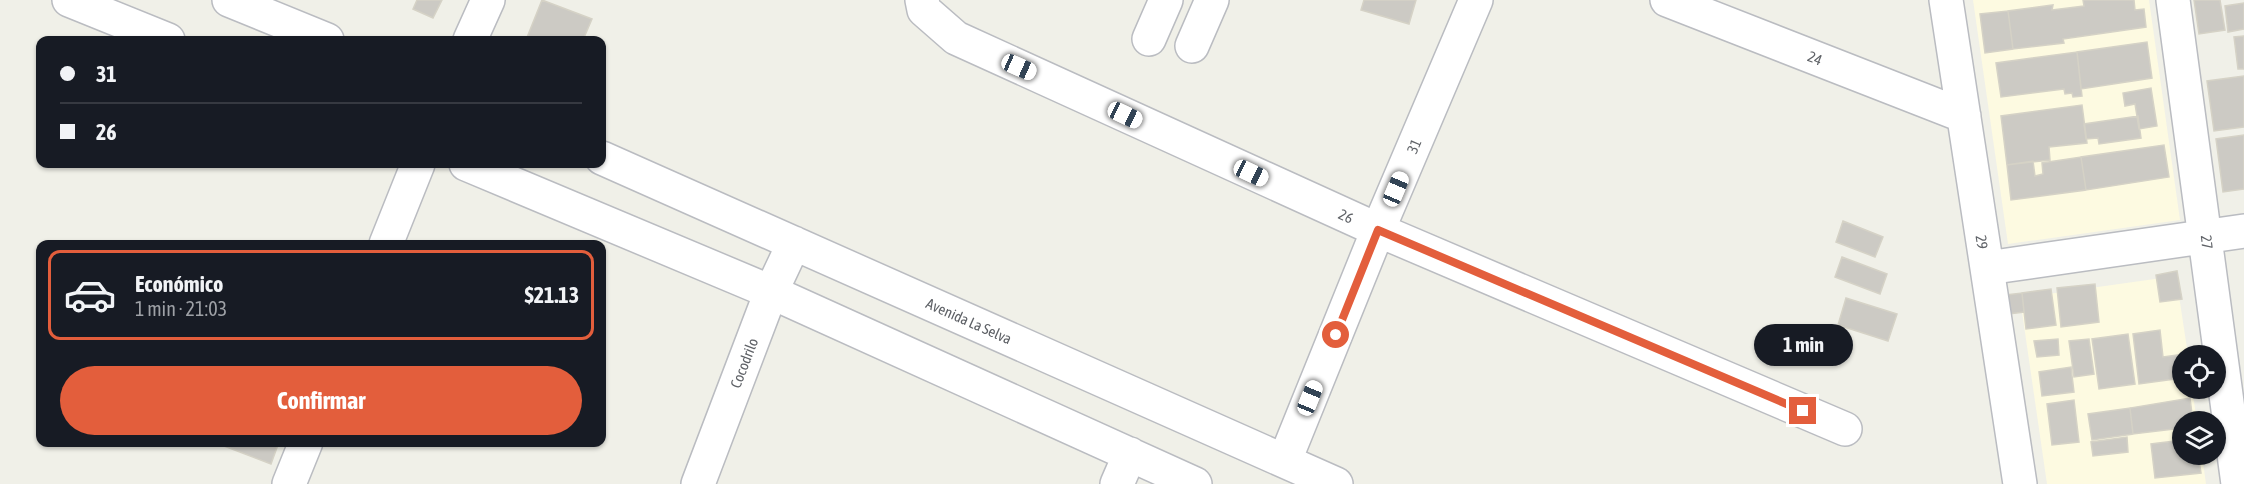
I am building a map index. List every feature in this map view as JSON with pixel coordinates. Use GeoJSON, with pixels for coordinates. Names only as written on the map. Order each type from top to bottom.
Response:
{"type":"FeatureCollection","features":[{"type":"Feature","properties":{"kind":"street"},"geometry":{"type":"LineString","coordinates":[[69,0],[158,36]]}},
{"type":"Feature","properties":{"kind":"street"},"geometry":{"type":"LineString","coordinates":[[229,0],[317,36]]}},
{"type":"Feature","properties":{"kind":"street"},"geometry":{"type":"LineString","coordinates":[[473,36],[488,0]]}},
{"type":"Feature","properties":{"kind":"street"},"geometry":{"type":"LineString","coordinates":[[1149,39],[1166,0]]}},
{"type":"Feature","properties":{"kind":"street"},"geometry":{"type":"LineString","coordinates":[[1192,46],[1212,0]]}},
{"type":"Feature","properties":{"kind":"street","name":"31"},"geometry":{"type":"LineString","coordinates":[[1285,460],[1378,230],[1476,0]]}},
{"type":"Feature","properties":{"kind":"street","name":"24"},"geometry":{"type":"LineString","coordinates":[[1667,0],[1964,116]]}},
{"type":"Feature","properties":{"kind":"street","name":"29"},"geometry":{"type":"LineString","coordinates":[[1946,0],[2020,484]]}},
{"type":"Feature","properties":{"kind":"street","name":"27"},"geometry":{"type":"LineString","coordinates":[[2173,0],[2239,475]]}},
{"type":"Feature","properties":{"kind":"street","name":"26"},"geometry":{"type":"LineString","coordinates":[[923,5],[956,38],[1378,230],[1845,429]]}},
{"type":"Feature","properties":{"kind":"street","name":"Avenida La Selva"},"geometry":{"type":"LineString","coordinates":[[606,160],[1336,484]]}},
{"type":"Feature","properties":{"kind":"street"},"geometry":{"type":"LineString","coordinates":[[388,240],[416,168]]}},
{"type":"Feature","properties":{"kind":"street"},"geometry":{"type":"LineString","coordinates":[[476,168],[771,292],[1195,484]]}},
{"type":"Feature","properties":{"kind":"street"},"geometry":{"type":"LineString","coordinates":[[1987,268],[2244,231]]}},
{"type":"Feature","properties":{"kind":"street","name":"Cocodrilo"},"geometry":{"type":"LineString","coordinates":[[698,484],[771,292],[794,243]]}},
{"type":"Feature","properties":{"kind":"street"},"geometry":{"type":"LineString","coordinates":[[289,484],[304,447]]}},
{"type":"Feature","properties":{"kind":"street"},"geometry":{"type":"LineString","coordinates":[[1117,484],[1130,454]]}},
{"type":"Feature","properties":{"kind":"shaded area"},"geometry":{"type":"Polygon","coordinates":[[[1973,0],[2149,0],[2180,220],[2008,244],[1973,0]]]}},
{"type":"Feature","properties":{"kind":"shaded area"},"geometry":{"type":"Polygon","coordinates":[[[2176,276],[2186,345],[2172,345],[2172,399],[2194,399],[2195,411],[2172,411],[2172,465],[2203,465],[2206,484],[2047,484],[2020,298],[2176,276]]]}},
{"type":"Feature","properties":{"kind":"building"},"geometry":{"type":"Polygon","coordinates":[[[417,0],[442,0],[433,18],[413,9],[417,0]]]}},
{"type":"Feature","properties":{"kind":"building"},"geometry":{"type":"Polygon","coordinates":[[[542,0],[592,19],[585,36],[528,36],[542,0]]]}},
{"type":"Feature","properties":{"kind":"building"},"geometry":{"type":"Polygon","coordinates":[[[1364,0],[1416,0],[1409,24],[1361,10],[1364,0]]]}},
{"type":"Feature","properties":{"kind":"building"},"geometry":{"type":"Polygon","coordinates":[[[2083,0],[2134,0],[2135,10],[2144,9],[2146,27],[2063,39],[2064,43],[2013,49],[2008,11],[2053,5],[2052,10],[2084,6],[2083,0]]]}},
{"type":"Feature","properties":{"kind":"building"},"geometry":{"type":"Polygon","coordinates":[[[2194,0],[2220,0],[2225,30],[2199,34],[2194,0]]]}},
{"type":"Feature","properties":{"kind":"building"},"geometry":{"type":"Polygon","coordinates":[[[2244,3],[2244,29],[2228,32],[2225,6],[2244,3]]]}},
{"type":"Feature","properties":{"kind":"building"},"geometry":{"type":"Polygon","coordinates":[[[2008,11],[2013,49],[1985,53],[1980,14],[2008,11]]]}},
{"type":"Feature","properties":{"kind":"building"},"geometry":{"type":"Polygon","coordinates":[[[2244,36],[2244,69],[2238,69],[2234,37],[2244,36]]]}},
{"type":"Feature","properties":{"kind":"building"},"geometry":{"type":"Polygon","coordinates":[[[2147,42],[2152,78],[2081,89],[2077,52],[2147,42]]]}},
{"type":"Feature","properties":{"kind":"building"},"geometry":{"type":"Polygon","coordinates":[[[2077,52],[2082,96],[2073,97],[2072,93],[2065,94],[2064,89],[2001,97],[1996,63],[2077,52]]]}},
{"type":"Feature","properties":{"kind":"building"},"geometry":{"type":"Polygon","coordinates":[[[2244,76],[2244,127],[2214,131],[2207,81],[2244,76]]]}},
{"type":"Feature","properties":{"kind":"building"},"geometry":{"type":"Polygon","coordinates":[[[2151,88],[2157,126],[2139,129],[2135,104],[2125,106],[2123,93],[2151,88]]]}},
{"type":"Feature","properties":{"kind":"building"},"geometry":{"type":"Polygon","coordinates":[[[2082,105],[2087,143],[2049,147],[2050,160],[2007,165],[2001,116],[2082,105]]]}},
{"type":"Feature","properties":{"kind":"building"},"geometry":{"type":"Polygon","coordinates":[[[2138,116],[2141,138],[2099,144],[2098,138],[2086,139],[2084,124],[2138,116]]]}},
{"type":"Feature","properties":{"kind":"building"},"geometry":{"type":"Polygon","coordinates":[[[2244,135],[2244,189],[2223,192],[2216,139],[2244,135]]]}},
{"type":"Feature","properties":{"kind":"building"},"geometry":{"type":"Polygon","coordinates":[[[2164,145],[2169,177],[2086,190],[2081,157],[2164,145]]]}},
{"type":"Feature","properties":{"kind":"building"},"geometry":{"type":"Polygon","coordinates":[[[2081,157],[2086,190],[2011,200],[2007,165],[2033,161],[2035,176],[2043,174],[2042,163],[2081,157]]]}},
{"type":"Feature","properties":{"kind":"building"},"geometry":{"type":"Polygon","coordinates":[[[1843,221],[1883,237],[1875,257],[1836,242],[1843,221]]]}},
{"type":"Feature","properties":{"kind":"building"},"geometry":{"type":"Polygon","coordinates":[[[1842,257],[1887,274],[1880,294],[1835,277],[1842,257]]]}},
{"type":"Feature","properties":{"kind":"building"},"geometry":{"type":"Polygon","coordinates":[[[2177,271],[2182,299],[2160,302],[2156,275],[2177,271]]]}},
{"type":"Feature","properties":{"kind":"building"},"geometry":{"type":"Polygon","coordinates":[[[2095,284],[2099,322],[2061,327],[2057,288],[2095,284]]]}},
{"type":"Feature","properties":{"kind":"building"},"geometry":{"type":"Polygon","coordinates":[[[2051,289],[2056,325],[2026,329],[2022,293],[2051,289]]]}},
{"type":"Feature","properties":{"kind":"building"},"geometry":{"type":"Polygon","coordinates":[[[2022,293],[2024,312],[2009,314],[2006,295],[2022,293]]]}},
{"type":"Feature","properties":{"kind":"building"},"geometry":{"type":"Polygon","coordinates":[[[1846,298],[1897,314],[1888,341],[1838,325],[1846,298]]]}},
{"type":"Feature","properties":{"kind":"building"},"geometry":{"type":"Polygon","coordinates":[[[2160,330],[2163,357],[2172,356],[2172,379],[2139,384],[2133,334],[2160,330]]]}},
{"type":"Feature","properties":{"kind":"building"},"geometry":{"type":"Polygon","coordinates":[[[2128,334],[2135,384],[2099,389],[2092,339],[2128,334]]]}},
{"type":"Feature","properties":{"kind":"building"},"geometry":{"type":"Polygon","coordinates":[[[2058,339],[2059,355],[2037,357],[2034,341],[2058,339]]]}},
{"type":"Feature","properties":{"kind":"building"},"geometry":{"type":"Polygon","coordinates":[[[2089,339],[2094,374],[2074,377],[2069,341],[2089,339]]]}},
{"type":"Feature","properties":{"kind":"building"},"geometry":{"type":"Polygon","coordinates":[[[2071,367],[2074,392],[2042,396],[2039,372],[2071,367]]]}},
{"type":"Feature","properties":{"kind":"building"},"geometry":{"type":"Polygon","coordinates":[[[2190,399],[2192,411],[2172,411],[2172,429],[2133,434],[2130,408],[2190,399]]]}},
{"type":"Feature","properties":{"kind":"building"},"geometry":{"type":"Polygon","coordinates":[[[2074,400],[2079,442],[2052,445],[2047,404],[2074,400]]]}},
{"type":"Feature","properties":{"kind":"building"},"geometry":{"type":"Polygon","coordinates":[[[2130,408],[2133,434],[2092,440],[2088,414],[2130,408]]]}},
{"type":"Feature","properties":{"kind":"building"},"geometry":{"type":"Polygon","coordinates":[[[2127,437],[2128,452],[2093,456],[2091,442],[2127,437]]]}},
{"type":"Feature","properties":{"kind":"building"},"geometry":{"type":"Polygon","coordinates":[[[2172,441],[2172,465],[2200,465],[2201,473],[2155,478],[2151,444],[2172,441]]]}},
{"type":"Feature","properties":{"kind":"building"},"geometry":{"type":"Polygon","coordinates":[[[227,447],[277,447],[271,464],[227,447]]]}},
{"type":"Feature","properties":{"kind":"route"},"geometry":{"type":"LineString","coordinates":[[1336,335],[1378,230],[1803,411]]}}]}
